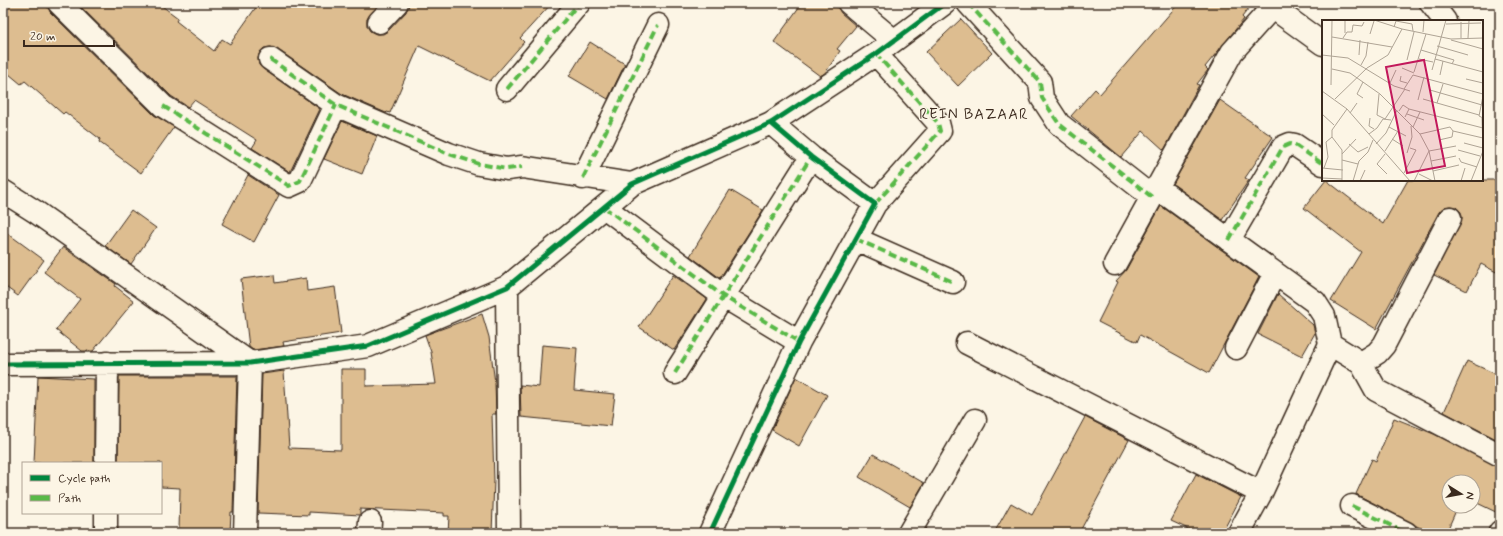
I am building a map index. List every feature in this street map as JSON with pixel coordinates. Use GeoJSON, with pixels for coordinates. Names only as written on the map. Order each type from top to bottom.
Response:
{"type":"FeatureCollection","features":[{"type":"Feature","properties":{"kind":"street"},"geometry":{"type":"LineString","coordinates":[[59,3],[163,106],[289,186],[300,181],[336,105]]}},
{"type":"Feature","properties":{"kind":"street"},"geometry":{"type":"LineString","coordinates":[[379,22],[398,3]]}},
{"type":"Feature","properties":{"kind":"street"},"geometry":{"type":"LineString","coordinates":[[507,89],[579,3]]}},
{"type":"Feature","properties":{"kind":"street"},"geometry":{"type":"LineString","coordinates":[[849,3],[893,40]]}},
{"type":"Feature","properties":{"kind":"street"},"geometry":{"type":"LineString","coordinates":[[3,364],[250,362],[368,346],[507,288],[632,184],[771,123],[876,54],[945,3]]}},
{"type":"Feature","properties":{"kind":"street"},"geometry":{"type":"LineString","coordinates":[[968,3],[1040,82],[1042,98],[1059,124],[1154,192],[1229,240],[1275,273],[1315,302],[1324,316],[1330,344],[1261,493],[1239,533]]}},
{"type":"Feature","properties":{"kind":"street"},"geometry":{"type":"LineString","coordinates":[[1431,3],[1444,20]]}},
{"type":"Feature","properties":{"kind":"street"},"geometry":{"type":"LineString","coordinates":[[1116,264],[1154,192],[1232,52],[1274,5],[1322,43]]}},
{"type":"Feature","properties":{"kind":"street"},"geometry":{"type":"LineString","coordinates":[[583,178],[658,25]]}},
{"type":"Feature","properties":{"kind":"street"},"geometry":{"type":"LineString","coordinates":[[710,533],[799,342],[875,204],[940,131],[938,123],[876,54]]}},
{"type":"Feature","properties":{"kind":"street"},"geometry":{"type":"LineString","coordinates":[[270,59],[336,105],[449,154],[479,164],[507,169],[522,167],[583,178],[632,184]]}},
{"type":"Feature","properties":{"kind":"street"},"geometry":{"type":"LineString","coordinates":[[771,123],[811,157],[875,204]]}},
{"type":"Feature","properties":{"kind":"street"},"geometry":{"type":"LineString","coordinates":[[1229,240],[1283,147],[1290,144],[1295,145],[1322,163]]}},
{"type":"Feature","properties":{"kind":"street"},"geometry":{"type":"LineString","coordinates":[[675,373],[811,157]]}},
{"type":"Feature","properties":{"kind":"street"},"geometry":{"type":"LineString","coordinates":[[3,191],[36,212],[250,362]]}},
{"type":"Feature","properties":{"kind":"street"},"geometry":{"type":"LineString","coordinates":[[604,208],[723,296],[799,342]]}},
{"type":"Feature","properties":{"kind":"street"},"geometry":{"type":"LineString","coordinates":[[1361,363],[1377,353],[1384,345],[1450,218]]}},
{"type":"Feature","properties":{"kind":"street"},"geometry":{"type":"LineString","coordinates":[[856,239],[953,282]]}},
{"type":"Feature","properties":{"kind":"street"},"geometry":{"type":"LineString","coordinates":[[1236,348],[1275,273]]}},
{"type":"Feature","properties":{"kind":"street"},"geometry":{"type":"LineString","coordinates":[[507,288],[509,533]]}},
{"type":"Feature","properties":{"kind":"street"},"geometry":{"type":"LineString","coordinates":[[967,343],[1261,493]]}},
{"type":"Feature","properties":{"kind":"street"},"geometry":{"type":"LineString","coordinates":[[1330,344],[1361,363],[1376,390],[1500,455]]}},
{"type":"Feature","properties":{"kind":"street"},"geometry":{"type":"LineString","coordinates":[[245,533],[250,362]]}},
{"type":"Feature","properties":{"kind":"street"},"geometry":{"type":"LineString","coordinates":[[106,462],[107,363]]}},
{"type":"Feature","properties":{"kind":"street"},"geometry":{"type":"LineString","coordinates":[[909,533],[975,420]]}},
{"type":"Feature","properties":{"kind":"street"},"geometry":{"type":"LineString","coordinates":[[1352,506],[1406,533]]}},
{"type":"Feature","properties":{"kind":"street"},"geometry":{"type":"LineString","coordinates":[[106,514],[106,533]]}},
{"type":"Feature","properties":{"kind":"building"},"geometry":{"type":"Polygon","coordinates":[[[3,3],[47,3],[50,12],[154,115],[174,127],[141,173],[99,142],[100,139],[65,112],[63,114],[25,81],[21,84],[3,69],[3,3]]]}},
{"type":"Feature","properties":{"kind":"building"},"geometry":{"type":"Polygon","coordinates":[[[77,3],[158,3],[178,18],[176,21],[214,51],[222,39],[230,44],[259,3],[380,3],[367,19],[367,26],[370,31],[376,34],[383,34],[388,31],[406,12],[409,3],[552,3],[520,38],[524,42],[490,81],[419,46],[390,113],[386,113],[342,94],[277,49],[271,47],[264,48],[260,52],[258,58],[259,65],[320,109],[290,172],[252,148],[257,140],[194,100],[188,107],[171,96],[77,3]]]}},
{"type":"Feature","properties":{"kind":"building"},"geometry":{"type":"Polygon","coordinates":[[[802,3],[835,3],[841,13],[856,26],[837,49],[840,51],[825,73],[820,76],[774,42],[802,3]]]}},
{"type":"Feature","properties":{"kind":"building"},"geometry":{"type":"Polygon","coordinates":[[[1179,3],[1253,3],[1242,17],[1244,19],[1205,67],[1208,70],[1197,84],[1199,85],[1164,150],[1143,131],[1121,157],[1071,116],[1095,89],[1100,94],[1179,3]]]}},
{"type":"Feature","properties":{"kind":"building"},"geometry":{"type":"Polygon","coordinates":[[[961,19],[992,53],[958,86],[926,52],[961,19]]]}},
{"type":"Feature","properties":{"kind":"building"},"geometry":{"type":"Polygon","coordinates":[[[590,42],[625,64],[608,99],[569,76],[590,42]]]}},
{"type":"Feature","properties":{"kind":"building"},"geometry":{"type":"Polygon","coordinates":[[[1220,100],[1273,137],[1245,178],[1249,180],[1222,220],[1173,184],[1220,100]]]}},
{"type":"Feature","properties":{"kind":"building"},"geometry":{"type":"Polygon","coordinates":[[[342,121],[377,136],[362,174],[324,159],[342,121]]]}},
{"type":"Feature","properties":{"kind":"building"},"geometry":{"type":"Polygon","coordinates":[[[248,175],[279,195],[254,242],[222,224],[248,175]]]}},
{"type":"Feature","properties":{"kind":"building"},"geometry":{"type":"Polygon","coordinates":[[[1500,180],[1500,274],[1481,264],[1467,291],[1434,275],[1462,218],[1461,212],[1456,207],[1444,207],[1439,212],[1376,329],[1331,301],[1361,252],[1304,208],[1325,181],[1327,181],[1383,224],[1407,181],[1500,180]]]}},
{"type":"Feature","properties":{"kind":"building"},"geometry":{"type":"Polygon","coordinates":[[[730,190],[763,210],[720,278],[690,256],[730,190]]]}},
{"type":"Feature","properties":{"kind":"building"},"geometry":{"type":"Polygon","coordinates":[[[1161,206],[1259,277],[1209,373],[1140,335],[1137,342],[1098,322],[1118,282],[1116,281],[1126,270],[1161,206]]]}},
{"type":"Feature","properties":{"kind":"building"},"geometry":{"type":"Polygon","coordinates":[[[131,210],[156,228],[131,264],[105,246],[131,210]]]}},
{"type":"Feature","properties":{"kind":"building"},"geometry":{"type":"Polygon","coordinates":[[[3,230],[44,260],[18,296],[3,285],[3,230]]]}},
{"type":"Feature","properties":{"kind":"building"},"geometry":{"type":"Polygon","coordinates":[[[63,247],[116,284],[115,286],[134,301],[93,351],[82,351],[56,330],[80,299],[44,272],[63,247]]]}},
{"type":"Feature","properties":{"kind":"building"},"geometry":{"type":"Polygon","coordinates":[[[274,275],[275,283],[306,278],[307,291],[335,287],[341,333],[283,342],[284,346],[253,350],[249,347],[241,279],[274,275]]]}},
{"type":"Feature","properties":{"kind":"building"},"geometry":{"type":"Polygon","coordinates":[[[673,275],[707,299],[674,350],[639,327],[673,275]]]}},
{"type":"Feature","properties":{"kind":"building"},"geometry":{"type":"Polygon","coordinates":[[[1278,294],[1313,325],[1315,333],[1302,356],[1258,334],[1278,294]]]}},
{"type":"Feature","properties":{"kind":"building"},"geometry":{"type":"Polygon","coordinates":[[[482,314],[489,337],[495,383],[496,414],[492,414],[494,481],[492,533],[448,533],[449,516],[444,516],[444,513],[360,509],[360,515],[309,512],[309,515],[258,513],[262,374],[284,371],[289,448],[341,450],[341,369],[366,369],[366,386],[436,384],[431,352],[425,335],[482,314]]]}},
{"type":"Feature","properties":{"kind":"building"},"geometry":{"type":"Polygon","coordinates":[[[542,345],[577,348],[574,390],[615,394],[611,426],[521,417],[520,385],[539,387],[542,345]]]}},
{"type":"Feature","properties":{"kind":"building"},"geometry":{"type":"Polygon","coordinates":[[[1467,361],[1500,376],[1500,441],[1444,412],[1467,361]]]}},
{"type":"Feature","properties":{"kind":"building"},"geometry":{"type":"Polygon","coordinates":[[[38,376],[94,379],[94,462],[34,462],[38,376]]]}},
{"type":"Feature","properties":{"kind":"building"},"geometry":{"type":"Polygon","coordinates":[[[119,376],[237,376],[233,512],[231,512],[230,533],[179,532],[180,488],[162,487],[162,462],[118,462],[119,376]]]}},
{"type":"Feature","properties":{"kind":"building"},"geometry":{"type":"Polygon","coordinates":[[[796,377],[827,395],[799,446],[772,430],[796,377]]]}},
{"type":"Feature","properties":{"kind":"building"},"geometry":{"type":"Polygon","coordinates":[[[1085,417],[1129,440],[1079,533],[994,533],[1011,503],[1032,515],[1085,417]]]}},
{"type":"Feature","properties":{"kind":"building"},"geometry":{"type":"Polygon","coordinates":[[[1394,418],[1434,434],[1500,467],[1500,514],[1481,505],[1481,474],[1441,474],[1441,514],[1454,514],[1446,533],[1430,533],[1356,494],[1372,459],[1376,461],[1394,418]]]}},
{"type":"Feature","properties":{"kind":"building"},"geometry":{"type":"Polygon","coordinates":[[[873,454],[924,483],[910,507],[859,477],[873,454]]]}},
{"type":"Feature","properties":{"kind":"building"},"geometry":{"type":"Polygon","coordinates":[[[1196,474],[1241,497],[1222,533],[1197,533],[1171,521],[1196,474]]]}},
{"type":"Feature","properties":{"kind":"marked path"},"geometry":{"type":"LineString","coordinates":[[507,89],[579,3]]}},
{"type":"Feature","properties":{"kind":"marked path"},"geometry":{"type":"LineString","coordinates":[[968,3],[1040,82],[1042,98],[1059,124],[1152,197]]}},
{"type":"Feature","properties":{"kind":"marked path"},"geometry":{"type":"LineString","coordinates":[[583,178],[658,25]]}},
{"type":"Feature","properties":{"kind":"marked path"},"geometry":{"type":"LineString","coordinates":[[875,204],[940,131],[938,123],[876,54]]}},
{"type":"Feature","properties":{"kind":"marked path"},"geometry":{"type":"LineString","coordinates":[[270,59],[336,105],[449,154],[479,164],[507,169],[522,167]]}},
{"type":"Feature","properties":{"kind":"marked path"},"geometry":{"type":"LineString","coordinates":[[163,106],[289,186],[300,181],[336,105]]}},
{"type":"Feature","properties":{"kind":"marked path"},"geometry":{"type":"LineString","coordinates":[[1229,240],[1283,147],[1290,144],[1295,145],[1322,163]]}},
{"type":"Feature","properties":{"kind":"marked path"},"geometry":{"type":"LineString","coordinates":[[675,373],[811,157]]}},
{"type":"Feature","properties":{"kind":"marked path"},"geometry":{"type":"LineString","coordinates":[[604,207],[723,296],[799,342]]}},
{"type":"Feature","properties":{"kind":"marked path"},"geometry":{"type":"LineString","coordinates":[[856,239],[953,282]]}},
{"type":"Feature","properties":{"kind":"marked path"},"geometry":{"type":"LineString","coordinates":[[1352,506],[1406,533]]}},
{"type":"Feature","properties":{"kind":"cycle path"},"geometry":{"type":"LineString","coordinates":[[3,364],[250,363],[368,346],[507,287],[632,184],[771,123],[876,54],[945,3]]}},
{"type":"Feature","properties":{"kind":"cycle path"},"geometry":{"type":"LineString","coordinates":[[710,533],[799,342],[875,204],[811,157],[771,123]]}},
{"type":"Feature","properties":{"kind":"district","name":"REIN BAZAAR"},"geometry":{"type":"Point","coordinates":[974,114]}}]}
